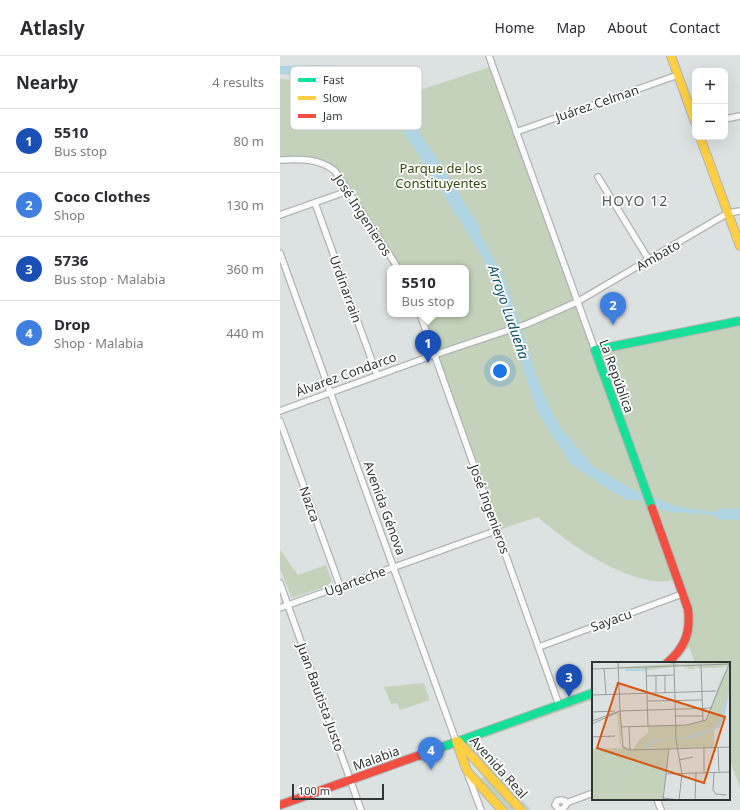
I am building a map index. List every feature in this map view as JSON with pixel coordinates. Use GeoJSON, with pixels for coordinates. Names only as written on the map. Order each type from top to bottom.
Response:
{"type":"FeatureCollection","features":[{"type":"Feature","properties":{"kind":"main road"},"geometry":{"type":"LineString","coordinates":[[671,56],[692,114]]}},
{"type":"Feature","properties":{"kind":"main road"},"geometry":{"type":"LineString","coordinates":[[701,140],[740,246]]}},
{"type":"Feature","properties":{"kind":"main road"},"geometry":{"type":"LineString","coordinates":[[595,350],[740,321]]}},
{"type":"Feature","properties":{"kind":"main road","name":"La República"},"geometry":{"type":"LineString","coordinates":[[595,350],[646,490],[690,621],[687,639],[679,652],[668,662]]}},
{"type":"Feature","properties":{"kind":"main road","name":"Malabia"},"geometry":{"type":"LineString","coordinates":[[280,805],[592,693]]}},
{"type":"Feature","properties":{"kind":"main road","name":"Avenida Real"},"geometry":{"type":"LineString","coordinates":[[457,741],[521,810]]}},
{"type":"Feature","properties":{"kind":"main road","name":"Avenida Génova"},"geometry":{"type":"LineString","coordinates":[[457,741],[467,771]]}},
{"type":"Feature","properties":{"kind":"main road"},"geometry":{"type":"LineString","coordinates":[[467,771],[478,762]]}},
{"type":"Feature","properties":{"kind":"main road","name":"Avenida Real"},"geometry":{"type":"LineString","coordinates":[[467,771],[502,810]]}},
{"type":"Feature","properties":{"kind":"street","name":"La República"},"geometry":{"type":"LineString","coordinates":[[489,56],[595,350]]}},
{"type":"Feature","properties":{"kind":"street","name":"Juárez Celman"},"geometry":{"type":"LineString","coordinates":[[516,132],[678,75]]}},
{"type":"Feature","properties":{"kind":"street"},"geometry":{"type":"LineString","coordinates":[[728,118],[740,116]]}},
{"type":"Feature","properties":{"kind":"street","name":"José Ingenieros"},"geometry":{"type":"LineString","coordinates":[[280,160],[311,159],[326,164],[335,171],[396,265]]}},
{"type":"Feature","properties":{"kind":"street"},"geometry":{"type":"LineString","coordinates":[[598,177],[649,260]]}},
{"type":"Feature","properties":{"kind":"street"},"geometry":{"type":"LineString","coordinates":[[280,215],[348,191]]}},
{"type":"Feature","properties":{"kind":"street","name":"Urdinarrain"},"geometry":{"type":"LineString","coordinates":[[315,203],[377,375]]}},
{"type":"Feature","properties":{"kind":"street","name":"Ambato"},"geometry":{"type":"LineString","coordinates":[[577,302],[728,213],[740,211]]}},
{"type":"Feature","properties":{"kind":"street","name":"Avenida Génova"},"geometry":{"type":"LineString","coordinates":[[280,252],[457,741]]}},
{"type":"Feature","properties":{"kind":"street","name":"Álvarez Condarco"},"geometry":{"type":"LineString","coordinates":[[280,411],[377,375],[527,324],[577,302]]}},
{"type":"Feature","properties":{"kind":"street","name":"José Ingenieros"},"geometry":{"type":"LineString","coordinates":[[421,317],[559,705]]}},
{"type":"Feature","properties":{"kind":"street","name":"Nazca"},"geometry":{"type":"LineString","coordinates":[[280,421],[340,586]]}},
{"type":"Feature","properties":{"kind":"street","name":"Ugarteche"},"geometry":{"type":"LineString","coordinates":[[280,608],[498,530]]}},
{"type":"Feature","properties":{"kind":"street","name":"Juan Bautista Justo"},"geometry":{"type":"LineString","coordinates":[[280,583],[361,810]]}},
{"type":"Feature","properties":{"kind":"street","name":"Sayacu"},"geometry":{"type":"LineString","coordinates":[[539,647],[682,594]]}},
{"type":"Feature","properties":{"kind":"street","name":"Avenida Génova"},"geometry":{"type":"LineString","coordinates":[[467,771],[481,810]]}},
{"type":"Feature","properties":{"kind":"street"},"geometry":{"type":"LineString","coordinates":[[566,803],[592,793]]}},
{"type":"Feature","properties":{"kind":"street"},"geometry":{"type":"LineString","coordinates":[[563,800],[566,803],[566,807],[561,810],[556,807],[557,801],[563,800]]}},
{"type":"Feature","properties":{"kind":"street"},"geometry":{"type":"LineString","coordinates":[[657,800],[661,810]]}},
{"type":"Feature","properties":{"kind":"green space","name":"Parque de los Constituyentes"},"geometry":{"type":"Polygon","coordinates":[[[493,66],[595,350],[740,321],[740,788],[730,760],[730,662],[695,662],[689,647],[677,662],[668,662],[676,656],[690,621],[677,579],[661,581],[642,579],[623,572],[584,552],[566,540],[538,517],[498,530],[421,317],[469,317],[469,265],[396,265],[348,191],[326,164],[280,160],[280,79],[290,80],[290,130],[422,130],[422,89],[493,66]]]}},
{"type":"Feature","properties":{"kind":"green space"},"geometry":{"type":"Polygon","coordinates":[[[280,550],[298,575],[326,565],[333,584],[292,598],[280,569],[280,550]]]}},
{"type":"Feature","properties":{"kind":"green space"},"geometry":{"type":"Polygon","coordinates":[[[424,683],[430,700],[400,710],[397,703],[391,704],[384,687],[424,683]]]}},
{"type":"Feature","properties":{"kind":"green space"},"geometry":{"type":"Polygon","coordinates":[[[592,693],[592,700],[479,740],[478,752],[531,810],[521,810],[458,741],[592,693]]]}},
{"type":"Feature","properties":{"kind":"green space"},"geometry":{"type":"Polygon","coordinates":[[[485,776],[519,810],[506,810],[480,781],[480,779],[485,776]]]}},
{"type":"Feature","properties":{"kind":"water","name":"Arroyo Ludueña"},"geometry":{"type":"Polygon","coordinates":[[[333,65],[337,66],[290,66],[290,75],[280,74],[280,66],[333,65]]]}},
{"type":"Feature","properties":{"kind":"water","name":"Arroyo Ludueña"},"geometry":{"type":"Polygon","coordinates":[[[402,130],[417,130],[442,166],[480,227],[481,236],[504,276],[539,384],[560,427],[595,468],[638,492],[682,508],[740,515],[740,519],[706,514],[670,512],[639,500],[628,500],[613,492],[571,464],[537,411],[500,296],[482,256],[402,130]]]}},
{"type":"Feature","properties":{"kind":"waterway","name":"Arroyo Ludueña"},"geometry":{"type":"LineString","coordinates":[[721,514],[740,514]]}},
{"type":"Feature","properties":{"kind":"traffic: fast"},"geometry":{"type":"LineString","coordinates":[[652,508],[595,350],[740,321]]}},
{"type":"Feature","properties":{"kind":"traffic: fast"},"geometry":{"type":"LineString","coordinates":[[420,755],[592,693]]}},
{"type":"Feature","properties":{"kind":"traffic: slow"},"geometry":{"type":"LineString","coordinates":[[671,56],[692,114]]}},
{"type":"Feature","properties":{"kind":"traffic: slow"},"geometry":{"type":"LineString","coordinates":[[701,140],[740,246]]}},
{"type":"Feature","properties":{"kind":"traffic: slow"},"geometry":{"type":"LineString","coordinates":[[456,741],[467,771],[502,810]]}},
{"type":"Feature","properties":{"kind":"traffic: slow"},"geometry":{"type":"LineString","coordinates":[[458,741],[521,810]]}},
{"type":"Feature","properties":{"kind":"traffic: jam"},"geometry":{"type":"LineString","coordinates":[[652,508],[688,609],[689,617],[689,625],[685,639],[678,651],[668,662]]}},
{"type":"Feature","properties":{"kind":"traffic: jam"},"geometry":{"type":"LineString","coordinates":[[280,805],[420,755]]}},
{"type":"Feature","properties":{"kind":"place","name":"Coco Clothes"},"geometry":{"type":"Point","coordinates":[613,325]}},
{"type":"Feature","properties":{"kind":"place","name":"5510"},"geometry":{"type":"Point","coordinates":[428,363]}},
{"type":"Feature","properties":{"kind":"place","name":"5736"},"geometry":{"type":"Point","coordinates":[569,697]}},
{"type":"Feature","properties":{"kind":"place","name":"Drop"},"geometry":{"type":"Point","coordinates":[431,770]}},
{"type":"Feature","properties":{"kind":"district","name":"HOYO 12"},"geometry":{"type":"Point","coordinates":[635,200]}}]}
